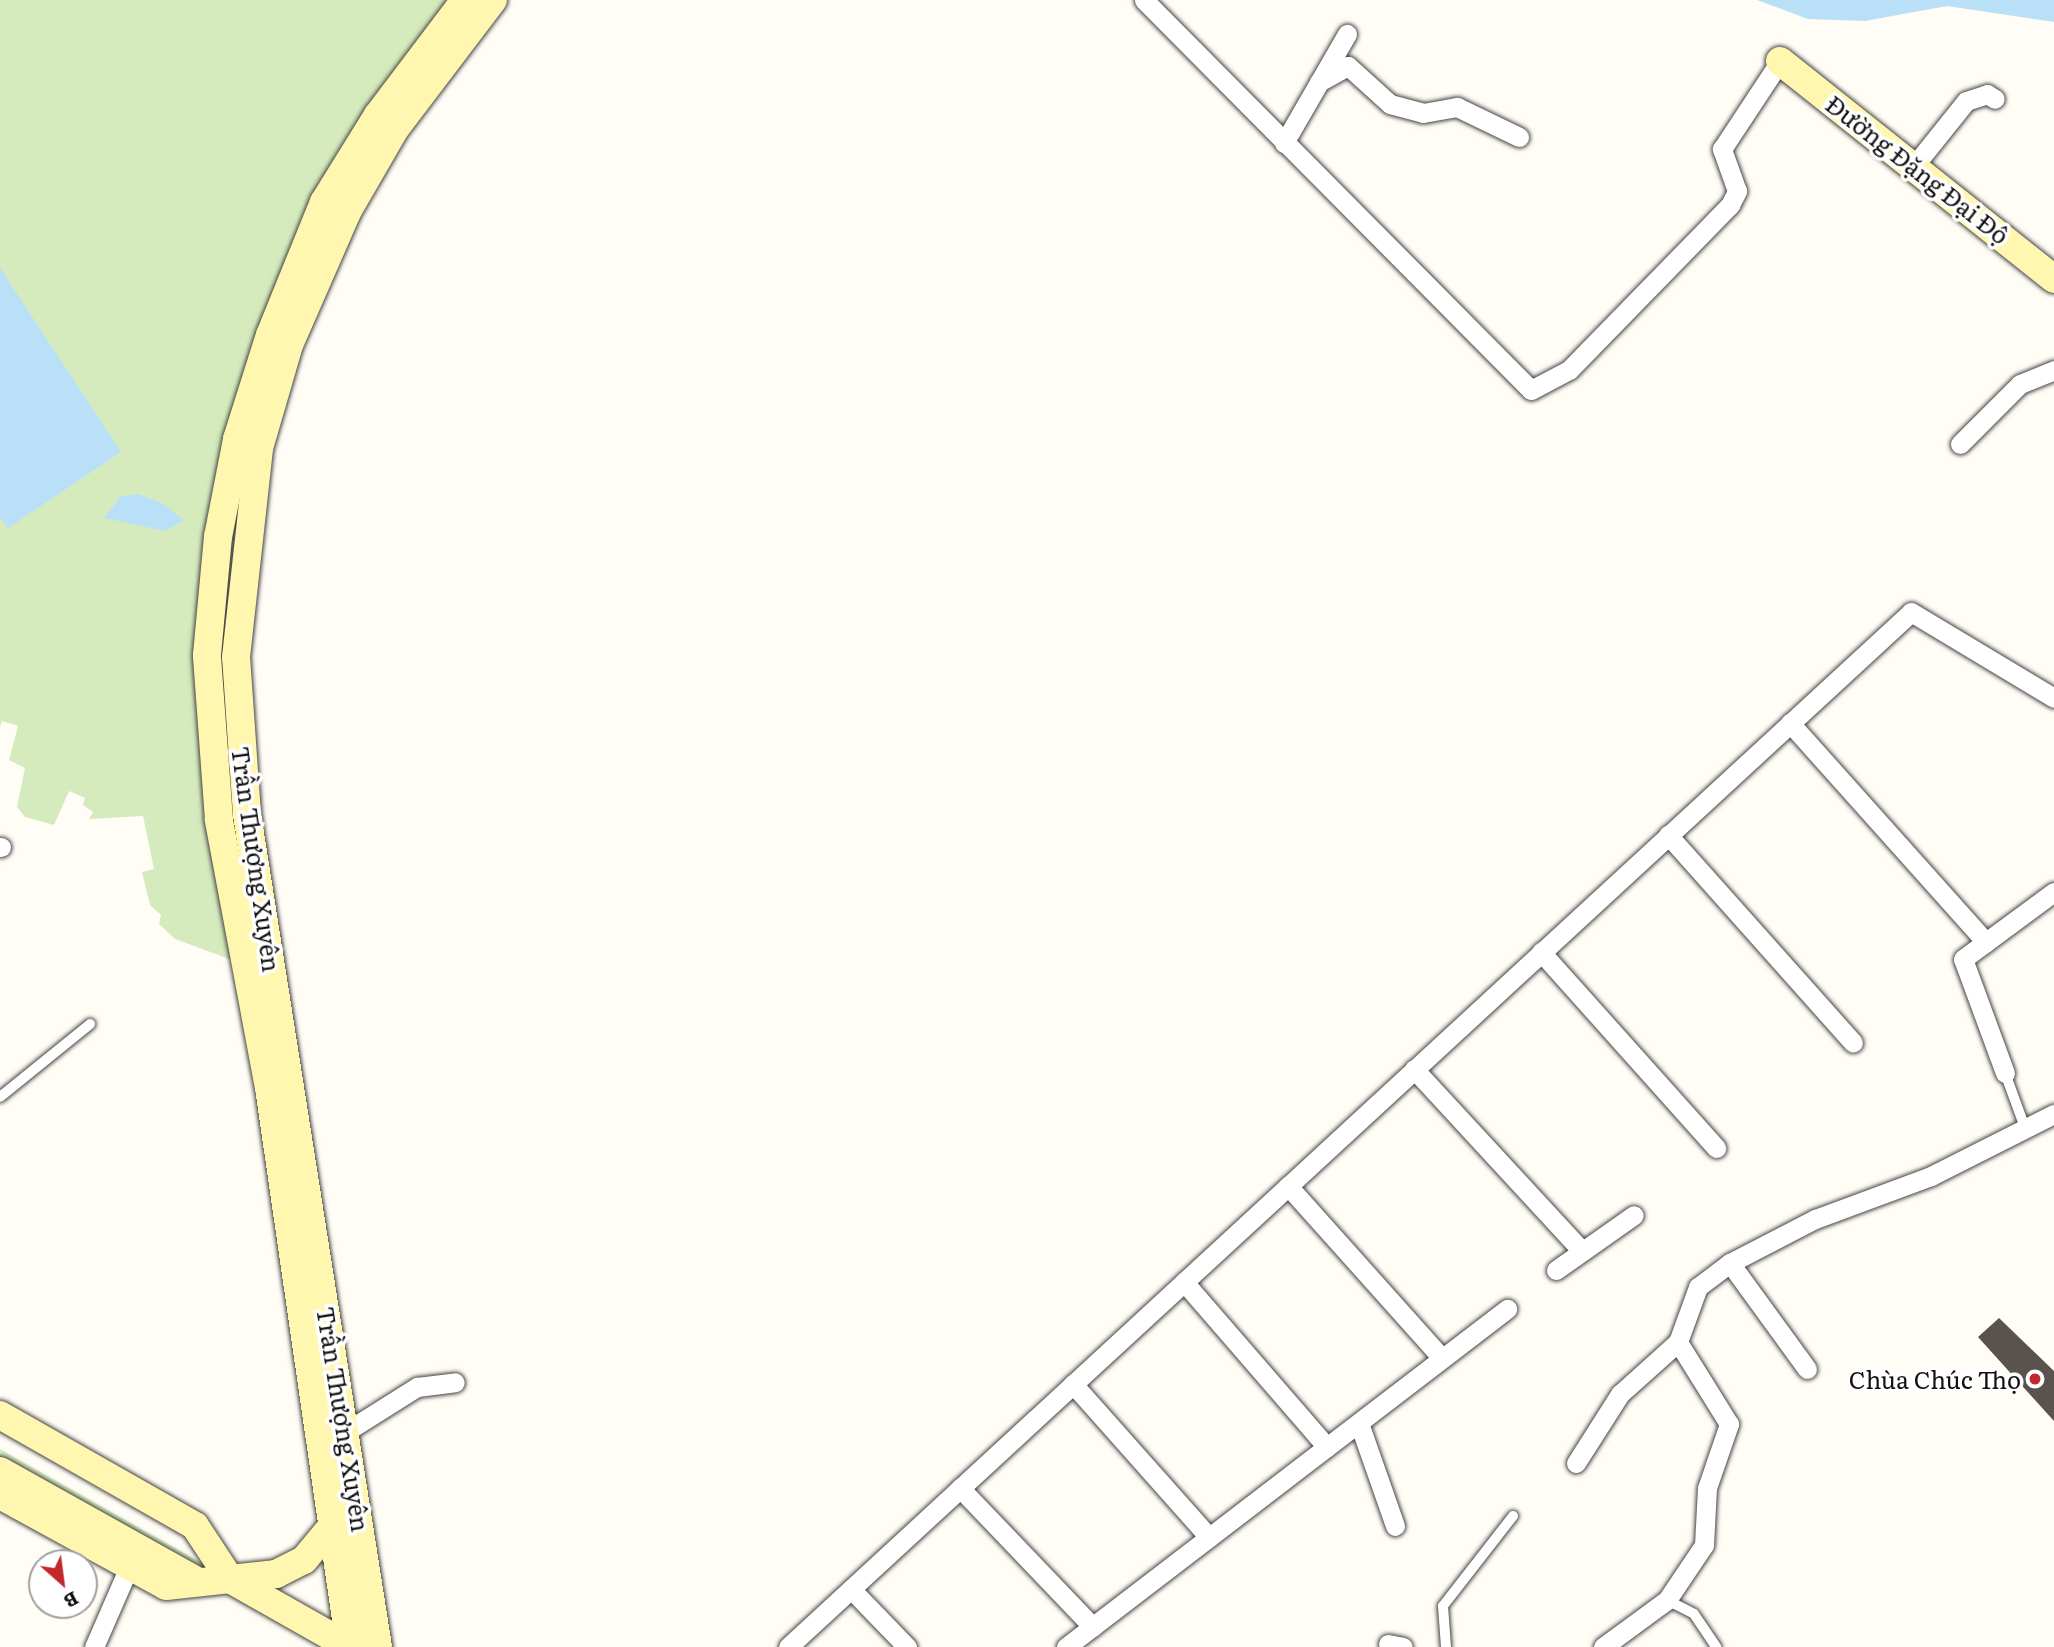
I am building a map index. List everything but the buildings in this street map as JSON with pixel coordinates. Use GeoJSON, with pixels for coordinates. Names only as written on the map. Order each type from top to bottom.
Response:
{"type":"FeatureCollection","features":[{"type":"Feature","properties":{"kind":"main road","name":"Trần Thượng Xuyên"},"geometry":{"type":"LineString","coordinates":[[350,1647],[269,1088],[219,820],[207,656],[234,451],[270,335],[324,202],[378,115],[465,0]]}},
{"type":"Feature","properties":{"kind":"main road","name":"Trần Thượng Xuyên"},"geometry":{"type":"LineString","coordinates":[[378,1647],[347,1431],[247,814],[236,657],[245,543],[259,449],[289,345],[346,212],[395,129],[493,0]]}},
{"type":"Feature","properties":{"kind":"main road","name":"Đường Đặng Đại Độ"},"geometry":{"type":"LineString","coordinates":[[1780,61],[2054,279]]}},
{"type":"Feature","properties":{"kind":"main road"},"geometry":{"type":"LineString","coordinates":[[0,1415],[195,1526],[223,1569]]}},
{"type":"Feature","properties":{"kind":"main road"},"geometry":{"type":"LineString","coordinates":[[0,1437],[350,1647]]}},
{"type":"Feature","properties":{"kind":"main road"},"geometry":{"type":"LineString","coordinates":[[0,1471],[200,1582]]}},
{"type":"Feature","properties":{"kind":"main road"},"geometry":{"type":"LineString","coordinates":[[0,1495],[166,1586],[200,1582],[223,1569],[289,1568],[334,1525]]}},
{"type":"Feature","properties":{"kind":"street"},"geometry":{"type":"LineString","coordinates":[[1144,0],[1531,390],[1569,370],[1730,205],[1737,191],[1722,149],[1780,61]]}},
{"type":"Feature","properties":{"kind":"street"},"geometry":{"type":"LineString","coordinates":[[1284,142],[1347,34]]}},
{"type":"Feature","properties":{"kind":"street"},"geometry":{"type":"LineString","coordinates":[[1319,82],[1348,66],[1390,104],[1423,113],[1457,107],[1519,137]]}},
{"type":"Feature","properties":{"kind":"street"},"geometry":{"type":"LineString","coordinates":[[1914,166],[1966,101],[1987,94],[1995,99]]}},
{"type":"Feature","properties":{"kind":"street"},"geometry":{"type":"LineString","coordinates":[[1960,444],[2020,384],[2054,370]]}},
{"type":"Feature","properties":{"kind":"street"},"geometry":{"type":"LineString","coordinates":[[788,1647],[1911,612],[2054,698]]}},
{"type":"Feature","properties":{"kind":"street"},"geometry":{"type":"LineString","coordinates":[[1790,723],[1986,942]]}},
{"type":"Feature","properties":{"kind":"street"},"geometry":{"type":"LineString","coordinates":[[1668,835],[1853,1043]]}},
{"type":"Feature","properties":{"kind":"street"},"geometry":{"type":"LineString","coordinates":[[2005,1073],[1963,959],[2054,892]]}},
{"type":"Feature","properties":{"kind":"street"},"geometry":{"type":"LineString","coordinates":[[1541,952],[1716,1148]]}},
{"type":"Feature","properties":{"kind":"street"},"geometry":{"type":"LineString","coordinates":[[1414,1069],[1582,1251]]}},
{"type":"Feature","properties":{"kind":"street"},"geometry":{"type":"LineString","coordinates":[[1576,1463],[1620,1394],[1678,1342],[1698,1287],[1730,1263],[1815,1219],[1931,1176],[2024,1125],[2054,1114]]}},
{"type":"Feature","properties":{"kind":"street"},"geometry":{"type":"LineString","coordinates":[[1288,1186],[1443,1359]]}},
{"type":"Feature","properties":{"kind":"street"},"geometry":{"type":"LineString","coordinates":[[1556,1270],[1634,1215]]}},
{"type":"Feature","properties":{"kind":"street"},"geometry":{"type":"LineString","coordinates":[[1730,1263],[1807,1369]]}},
{"type":"Feature","properties":{"kind":"street"},"geometry":{"type":"LineString","coordinates":[[1184,1282],[1327,1447]]}},
{"type":"Feature","properties":{"kind":"street"},"geometry":{"type":"LineString","coordinates":[[1066,1647],[1507,1308]]}},
{"type":"Feature","properties":{"kind":"street"},"geometry":{"type":"LineString","coordinates":[[1603,1647],[1667,1600],[1704,1545],[1707,1488],[1729,1440],[1724,1408],[1678,1342]]}},
{"type":"Feature","properties":{"kind":"street"},"geometry":{"type":"LineString","coordinates":[[347,1431],[417,1387],[455,1382]]}},
{"type":"Feature","properties":{"kind":"street"},"geometry":{"type":"LineString","coordinates":[[1073,1384],[1209,1537]]}},
{"type":"Feature","properties":{"kind":"street"},"geometry":{"type":"LineString","coordinates":[[1359,1423],[1395,1527]]}},
{"type":"Feature","properties":{"kind":"street"},"geometry":{"type":"LineString","coordinates":[[960,1488],[1093,1627]]}},
{"type":"Feature","properties":{"kind":"street"},"geometry":{"type":"LineString","coordinates":[[94,1647],[129,1567]]}},
{"type":"Feature","properties":{"kind":"street"},"geometry":{"type":"LineString","coordinates":[[851,1589],[907,1647]]}},
{"type":"Feature","properties":{"kind":"lane"},"geometry":{"type":"LineString","coordinates":[[0,1097],[90,1024]]}},
{"type":"Feature","properties":{"kind":"lane"},"geometry":{"type":"LineString","coordinates":[[2005,1073],[2024,1125]]}},
{"type":"Feature","properties":{"kind":"lane"},"geometry":{"type":"LineString","coordinates":[[1446,1647],[1443,1606],[1513,1516]]}},
{"type":"Feature","properties":{"kind":"lane"},"geometry":{"type":"LineString","coordinates":[[1667,1600],[1693,1614],[1716,1647]]}},
{"type":"Feature","properties":{"kind":"green space"},"geometry":{"type":"Polygon","coordinates":[[[0,0],[454,0],[206,538],[232,960],[175,939],[159,924],[161,915],[150,905],[142,872],[154,869],[143,816],[89,819],[93,812],[83,805],[85,798],[69,791],[54,825],[25,817],[17,807],[25,768],[9,760],[18,726],[2,721],[0,727],[0,0]]]}},
{"type":"Feature","properties":{"kind":"green space"},"geometry":{"type":"Polygon","coordinates":[[[0,1449],[209,1567],[202,1571],[0,1459],[0,1449]]]}},
{"type":"Feature","properties":{"kind":"water"},"geometry":{"type":"Polygon","coordinates":[[[1757,0],[2054,0],[2054,22],[1947,6],[1865,21],[1808,19],[1757,0]]]}},
{"type":"Feature","properties":{"kind":"water"},"geometry":{"type":"Polygon","coordinates":[[[0,268],[121,452],[8,528],[0,518],[0,268]]]}},
{"type":"Feature","properties":{"kind":"water"},"geometry":{"type":"Polygon","coordinates":[[[138,494],[162,503],[184,520],[165,531],[104,518],[121,496],[138,494]]]}},
{"type":"Feature","properties":{"kind":"place","name":"Chùa Chúc Thọ"},"geometry":{"type":"Point","coordinates":[2035,1379]}}]}
